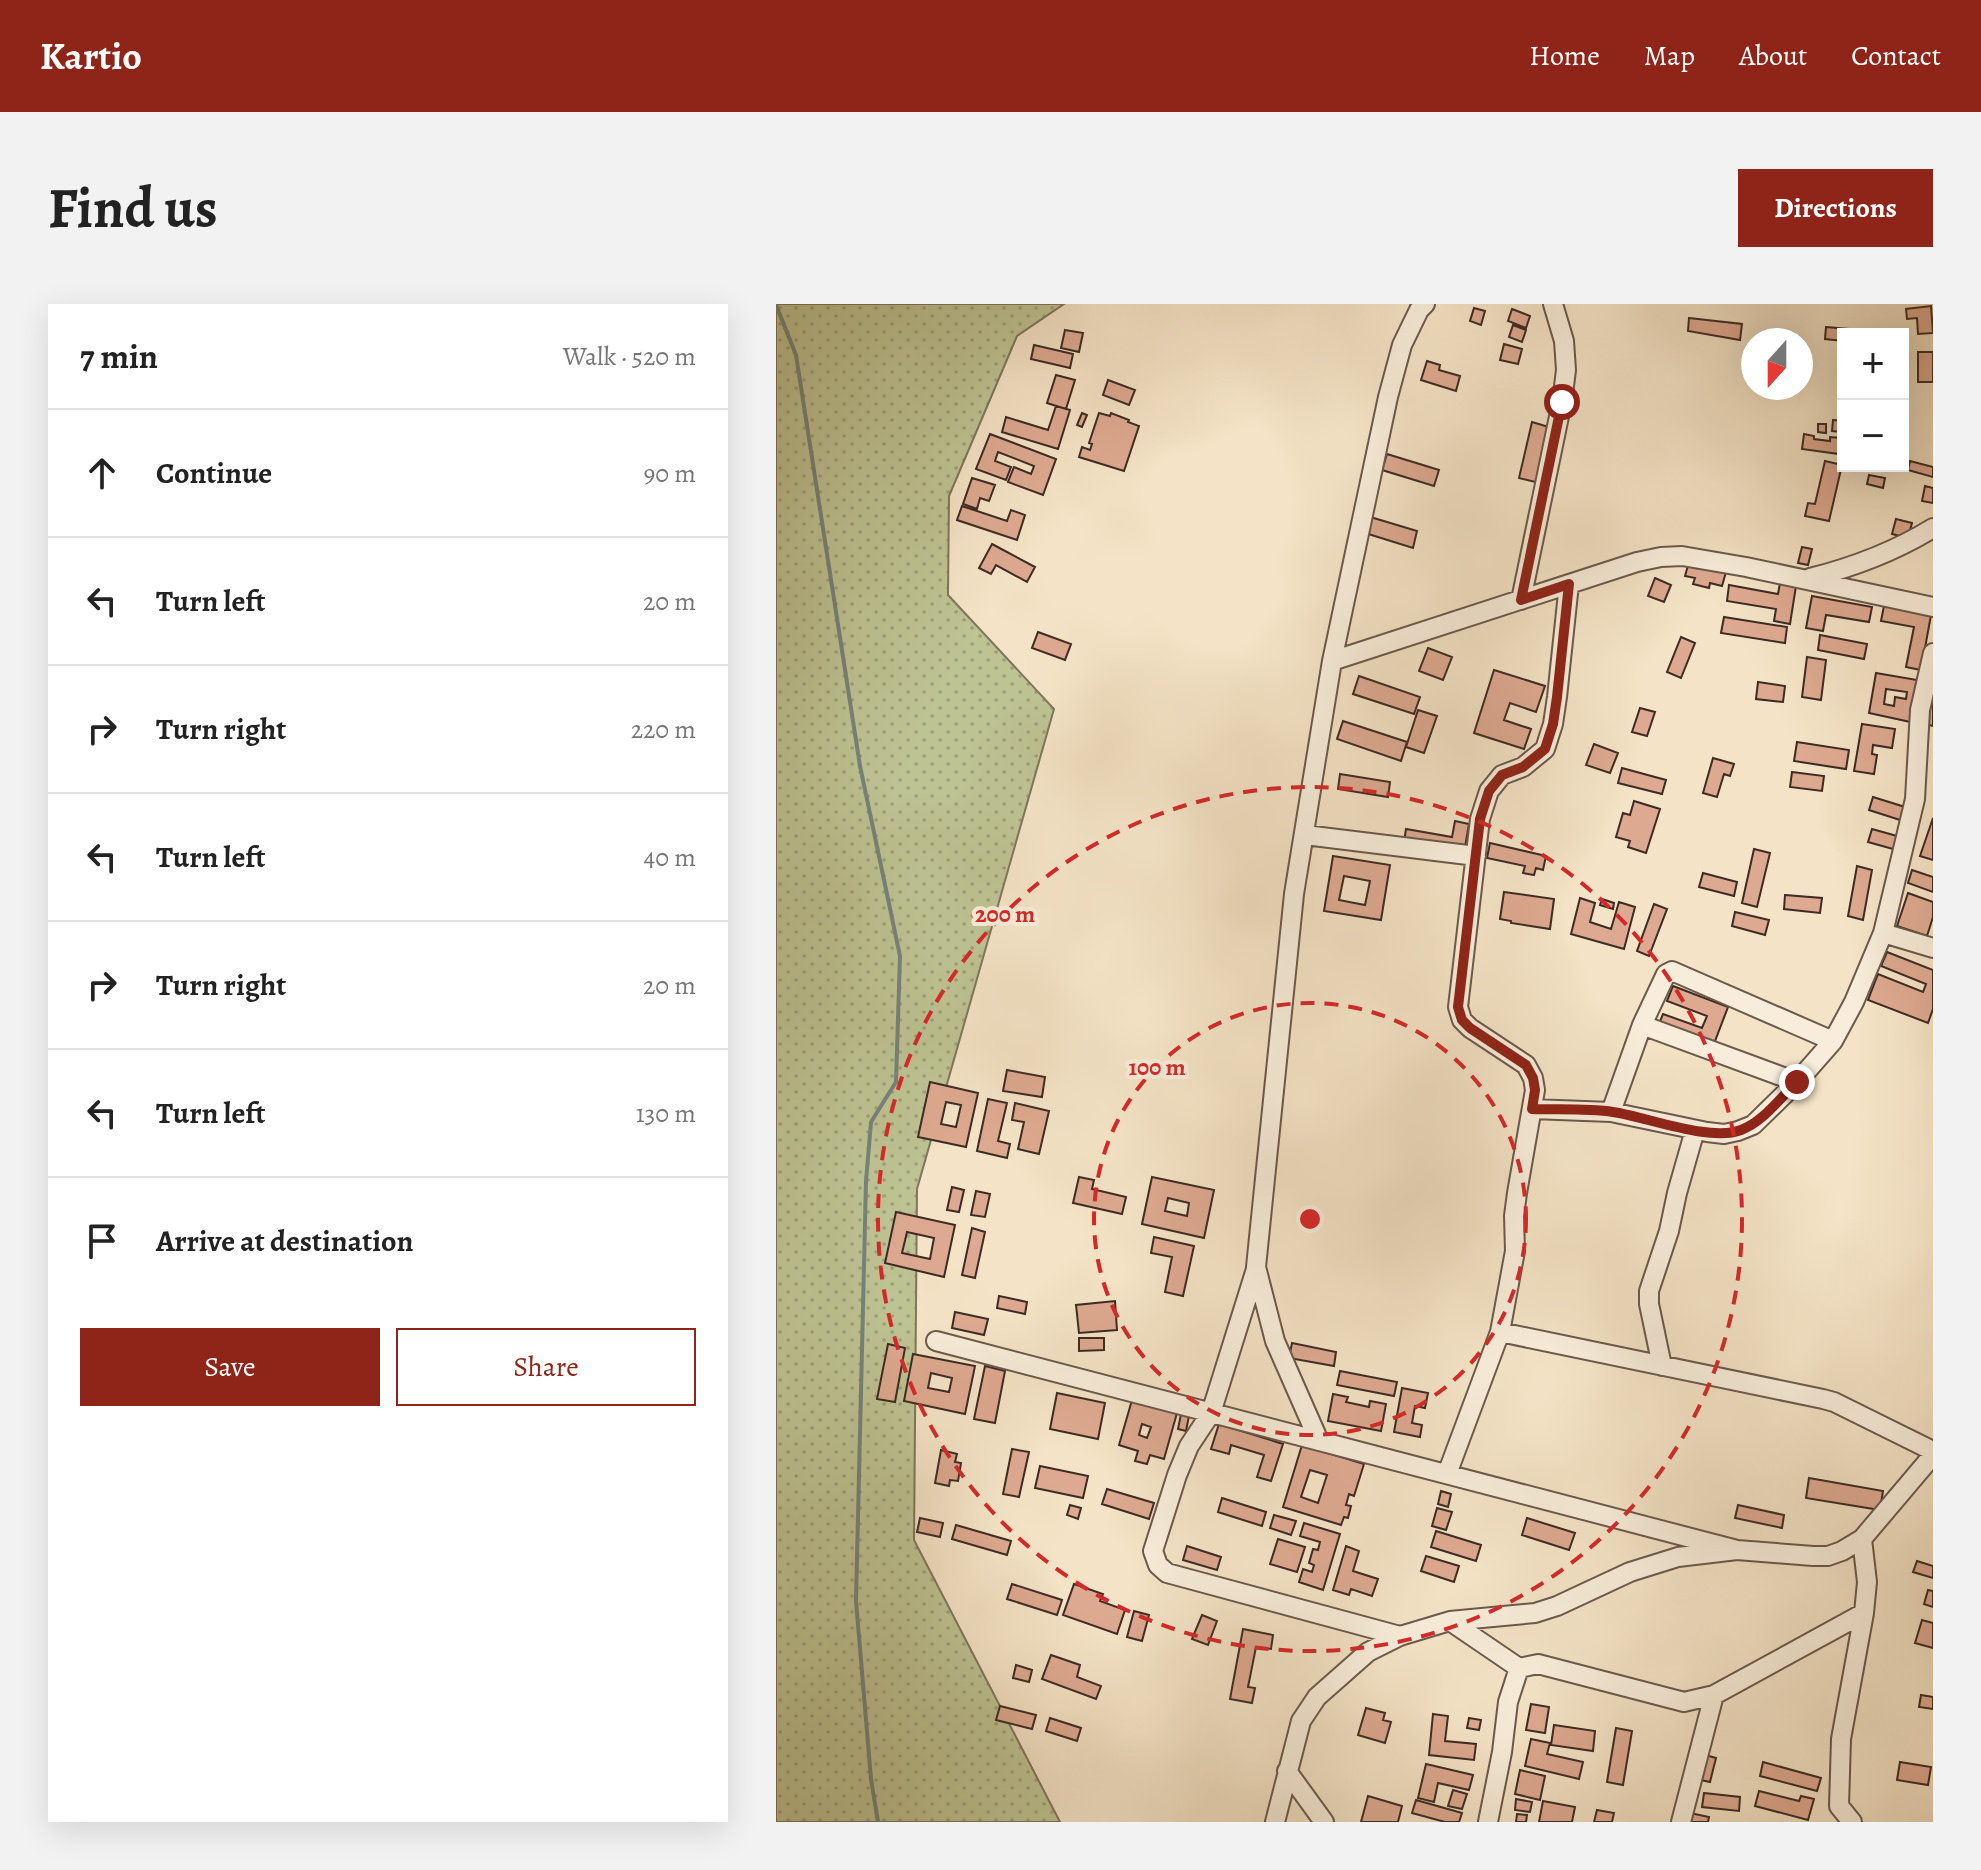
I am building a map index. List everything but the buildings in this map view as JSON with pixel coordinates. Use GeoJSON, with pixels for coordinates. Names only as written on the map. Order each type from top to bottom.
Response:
{"type":"FeatureCollection","features":[{"type":"Feature","properties":{"kind":"street"},"geometry":{"type":"LineString","coordinates":[[1400,1636],[1167,1573],[1158,1565],[1153,1551],[1189,1446],[1211,1413],[1256,1267],[1294,894],[1332,661],[1388,397],[1402,345],[1425,304]]}},
{"type":"Feature","properties":{"kind":"street"},"geometry":{"type":"LineString","coordinates":[[1521,600],[1566,370],[1564,341],[1553,304]]}},
{"type":"Feature","properties":{"kind":"street"},"geometry":{"type":"LineString","coordinates":[[1805,580],[1857,566],[1933,528]]}},
{"type":"Feature","properties":{"kind":"street"},"geometry":{"type":"LineString","coordinates":[[1332,661],[1637,562],[1661,557],[1682,556],[1933,607]]}},
{"type":"Feature","properties":{"kind":"street"},"geometry":{"type":"LineString","coordinates":[[1447,1474],[1500,1332],[1515,1251],[1514,1216],[1535,1090],[1526,1065],[1470,1028],[1462,1020],[1458,1007],[1480,819],[1489,791],[1502,775],[1523,767],[1545,749],[1557,697],[1569,584]]}},
{"type":"Feature","properties":{"kind":"street"},"geometry":{"type":"LineString","coordinates":[[1532,1109],[1611,1112],[1724,1134],[1753,1125],[1797,1082],[1833,1041],[1854,1002],[1883,933],[1915,799],[1920,710],[1933,653]]}},
{"type":"Feature","properties":{"kind":"street"},"geometry":{"type":"LineString","coordinates":[[1305,835],[1476,856]]}},
{"type":"Feature","properties":{"kind":"street"},"geometry":{"type":"LineString","coordinates":[[1883,933],[1933,948]]}},
{"type":"Feature","properties":{"kind":"street"},"geometry":{"type":"LineString","coordinates":[[1611,1112],[1642,1025],[1666,974],[1672,971],[1833,1041]]}},
{"type":"Feature","properties":{"kind":"street"},"geometry":{"type":"LineString","coordinates":[[1642,1025],[1797,1082]]}},
{"type":"Feature","properties":{"kind":"street"},"geometry":{"type":"LineString","coordinates":[[1662,1366],[1649,1291],[1669,1231],[1695,1130]]}},
{"type":"Feature","properties":{"kind":"street"},"geometry":{"type":"LineString","coordinates":[[1256,1267],[1275,1341],[1319,1441]]}},
{"type":"Feature","properties":{"kind":"street"},"geometry":{"type":"LineString","coordinates":[[1275,1822],[1301,1721],[1317,1697],[1368,1652],[1400,1636],[1450,1621],[1535,1613],[1630,1572],[1678,1557],[1737,1550],[1828,1556],[1862,1539],[1933,1453],[1834,1402],[1500,1332]]}},
{"type":"Feature","properties":{"kind":"street"},"geometry":{"type":"LineString","coordinates":[[936,1341],[1737,1550]]}},
{"type":"Feature","properties":{"kind":"street"},"geometry":{"type":"LineString","coordinates":[[1852,1822],[1839,1806],[1841,1739],[1864,1613],[1867,1582],[1862,1539]]}},
{"type":"Feature","properties":{"kind":"street"},"geometry":{"type":"LineString","coordinates":[[1450,1621],[1519,1668],[1538,1664],[1684,1702],[1714,1695],[1864,1613]]}},
{"type":"Feature","properties":{"kind":"street"},"geometry":{"type":"LineString","coordinates":[[1488,1822],[1508,1702],[1519,1668]]}},
{"type":"Feature","properties":{"kind":"street"},"geometry":{"type":"LineString","coordinates":[[1681,1822],[1714,1695]]}},
{"type":"Feature","properties":{"kind":"street"},"geometry":{"type":"LineString","coordinates":[[1287,1771],[1324,1822]]}},
{"type":"Feature","properties":{"kind":"green space"},"geometry":{"type":"Polygon","coordinates":[[[776,304],[1064,304],[1017,336],[949,496],[948,595],[1054,709],[917,1189],[914,1540],[1060,1822],[776,1822],[776,304]]]}},
{"type":"Feature","properties":{"kind":"waterway"},"geometry":{"type":"LineString","coordinates":[[776,305],[796,355],[860,766],[900,956],[896,1082],[871,1122],[866,1181],[856,1601],[871,1779],[878,1822]]}},
{"type":"Feature","properties":{"kind":"route"},"geometry":{"type":"LineString","coordinates":[[1562,402],[1521,600],[1569,584],[1553,724],[1545,749],[1523,767],[1502,775],[1489,791],[1480,819],[1458,1007],[1462,1020],[1526,1065],[1535,1090],[1532,1109],[1611,1112],[1724,1134],[1753,1125],[1797,1082]]}}]}
